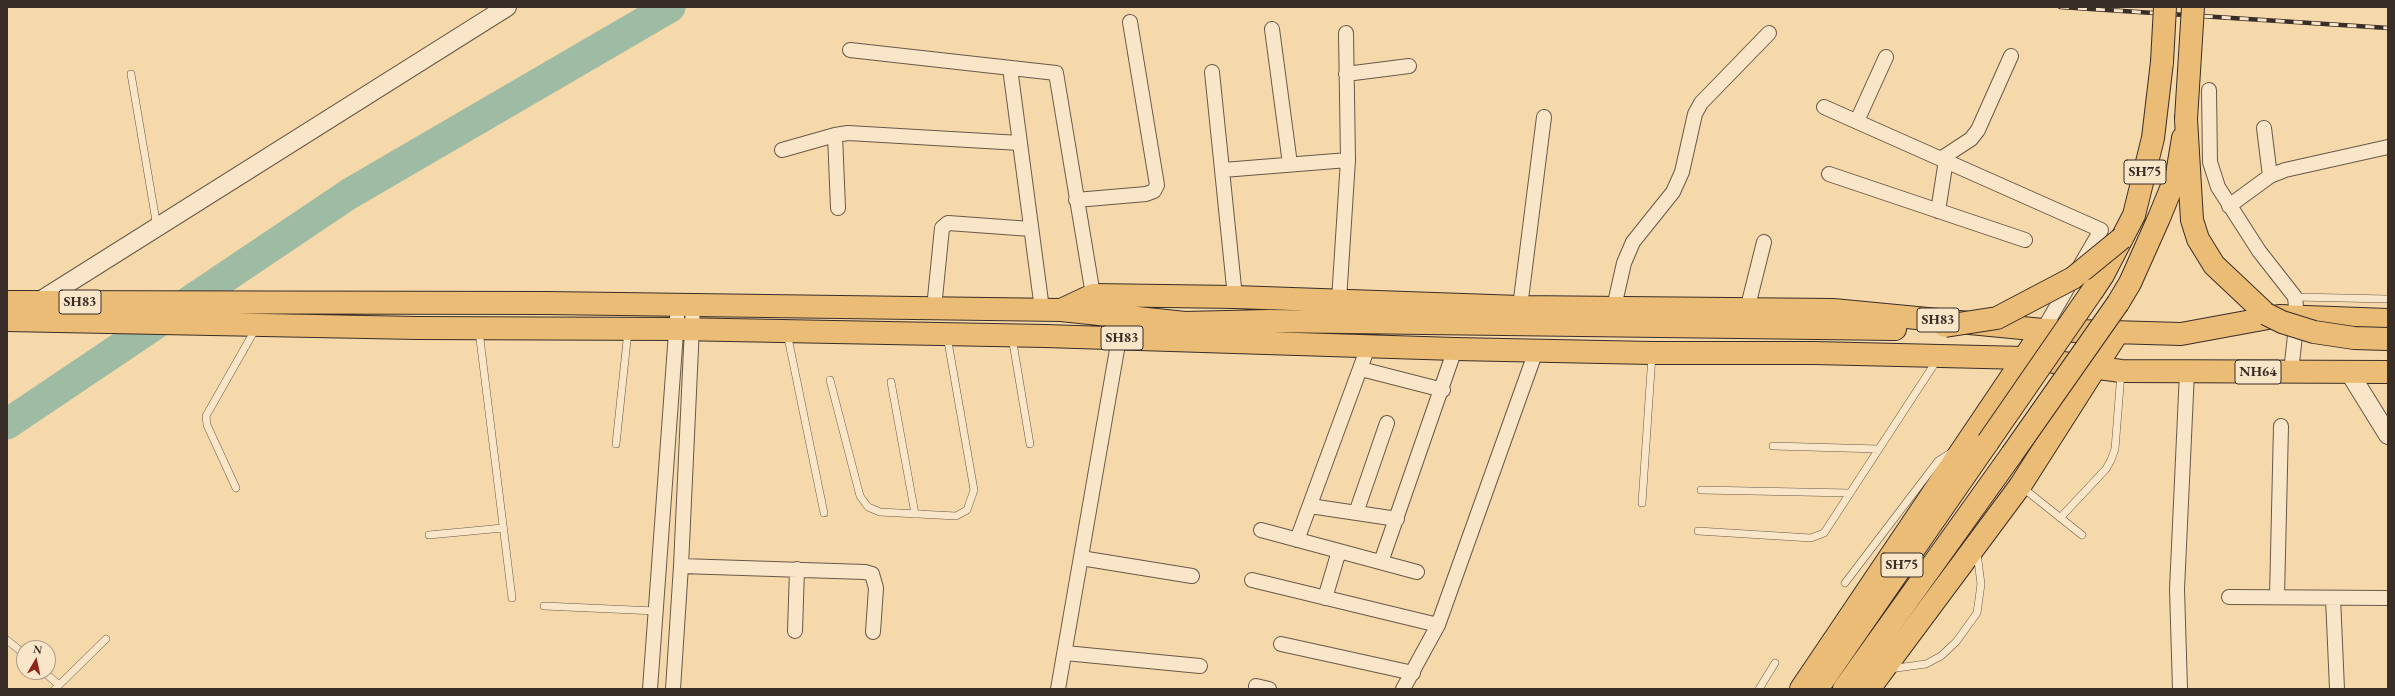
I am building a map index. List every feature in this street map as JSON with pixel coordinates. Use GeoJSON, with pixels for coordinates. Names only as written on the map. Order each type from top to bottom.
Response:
{"type":"FeatureCollection","features":[{"type":"Feature","properties":{"kind":"main road","name":"SH75"},"geometry":{"type":"LineString","coordinates":[[1817,689],[1979,441],[2098,283],[2134,215],[2153,138],[2162,62],[2165,7]]}},
{"type":"Feature","properties":{"kind":"main road","name":"SH75"},"geometry":{"type":"LineString","coordinates":[[1844,689],[2012,454],[2130,283],[2177,174],[2186,119],[2193,7]]}},
{"type":"Feature","properties":{"kind":"main road"},"geometry":{"type":"LineString","coordinates":[[2186,119],[2192,220],[2203,250],[2214,266],[2256,306],[2282,322],[2314,332],[2354,338],[2388,339]]}},
{"type":"Feature","properties":{"kind":"main road"},"geometry":{"type":"LineString","coordinates":[[1051,309],[1185,323],[1268,321],[1894,329],[1945,326],[1997,318],[2074,278],[2122,238]]}},
{"type":"Feature","properties":{"kind":"main road","name":"SH83"},"geometry":{"type":"LineString","coordinates":[[8,316],[144,322],[219,313],[686,305],[1051,309],[1093,295],[1235,297],[1520,307],[1833,310],[2043,330]]}},
{"type":"Feature","properties":{"kind":"main road","name":"SH83"},"geometry":{"type":"LineString","coordinates":[[8,316],[37,302],[154,302],[219,313],[258,324],[479,328],[685,329],[1011,335],[1536,351],[1814,353],[2025,358]]}},
{"type":"Feature","properties":{"kind":"main road"},"geometry":{"type":"LineString","coordinates":[[1801,689],[1979,441],[2025,358],[2043,330],[2181,334],[2279,316],[2296,307],[2388,320]]}},
{"type":"Feature","properties":{"kind":"main road"},"geometry":{"type":"LineString","coordinates":[[1869,689],[2020,486],[2118,332]]}},
{"type":"Feature","properties":{"kind":"main road","name":"NH64"},"geometry":{"type":"LineString","coordinates":[[2025,358],[2121,371],[2388,372]]}},
{"type":"Feature","properties":{"kind":"street"},"geometry":{"type":"LineString","coordinates":[[37,302],[507,7]]}},
{"type":"Feature","properties":{"kind":"street"},"geometry":{"type":"LineString","coordinates":[[1076,200],[1146,194],[1154,191],[1157,185],[1130,22]]}},
{"type":"Feature","properties":{"kind":"street"},"geometry":{"type":"LineString","coordinates":[[1272,29],[1290,164]]}},
{"type":"Feature","properties":{"kind":"street"},"geometry":{"type":"LineString","coordinates":[[1339,300],[1348,160],[1346,33]]}},
{"type":"Feature","properties":{"kind":"street"},"geometry":{"type":"LineString","coordinates":[[1614,307],[1624,263],[1633,242],[1673,192],[1682,172],[1695,114],[1701,103],[1768,33]]}},
{"type":"Feature","properties":{"kind":"street"},"geometry":{"type":"LineString","coordinates":[[850,50],[1056,73],[1093,295]]}},
{"type":"Feature","properties":{"kind":"street"},"geometry":{"type":"LineString","coordinates":[[1938,211],[1944,159],[1971,139],[1978,130],[2011,56]]}},
{"type":"Feature","properties":{"kind":"street"},"geometry":{"type":"LineString","coordinates":[[1857,121],[1886,57]]}},
{"type":"Feature","properties":{"kind":"street"},"geometry":{"type":"LineString","coordinates":[[1346,74],[1409,66]]}},
{"type":"Feature","properties":{"kind":"street"},"geometry":{"type":"LineString","coordinates":[[1010,68],[1031,229],[1051,309]]}},
{"type":"Feature","properties":{"kind":"street"},"geometry":{"type":"LineString","coordinates":[[1212,72],[1235,297]]}},
{"type":"Feature","properties":{"kind":"street"},"geometry":{"type":"LineString","coordinates":[[2209,90],[2210,162],[2218,187],[2296,307],[2291,372]]}},
{"type":"Feature","properties":{"kind":"street"},"geometry":{"type":"LineString","coordinates":[[1824,106],[2101,230],[2043,330]]}},
{"type":"Feature","properties":{"kind":"street"},"geometry":{"type":"LineString","coordinates":[[1520,307],[1544,116]]}},
{"type":"Feature","properties":{"kind":"street"},"geometry":{"type":"LineString","coordinates":[[2264,128],[2270,176]]}},
{"type":"Feature","properties":{"kind":"street"},"geometry":{"type":"LineString","coordinates":[[782,150],[834,135],[848,133],[1020,143]]}},
{"type":"Feature","properties":{"kind":"street"},"geometry":{"type":"LineString","coordinates":[[834,135],[838,208]]}},
{"type":"Feature","properties":{"kind":"street"},"geometry":{"type":"LineString","coordinates":[[2229,206],[2270,176],[2285,170],[2388,147]]}},
{"type":"Feature","properties":{"kind":"street"},"geometry":{"type":"LineString","coordinates":[[1223,170],[1348,160]]}},
{"type":"Feature","properties":{"kind":"street"},"geometry":{"type":"LineString","coordinates":[[1829,174],[2025,240]]}},
{"type":"Feature","properties":{"kind":"street"},"geometry":{"type":"LineString","coordinates":[[934,308],[942,228],[948,223],[1031,229]]}},
{"type":"Feature","properties":{"kind":"street"},"geometry":{"type":"LineString","coordinates":[[1747,310],[1764,242]]}},
{"type":"Feature","properties":{"kind":"street"},"geometry":{"type":"LineString","coordinates":[[673,689],[681,566],[686,305]]}},
{"type":"Feature","properties":{"kind":"street"},"geometry":{"type":"LineString","coordinates":[[650,689],[656,611],[685,329]]}},
{"type":"Feature","properties":{"kind":"street"},"geometry":{"type":"LineString","coordinates":[[1058,689],[1119,338]]}},
{"type":"Feature","properties":{"kind":"street"},"geometry":{"type":"LineString","coordinates":[[1297,540],[1368,347]]}},
{"type":"Feature","properties":{"kind":"street"},"geometry":{"type":"LineString","coordinates":[[1382,562],[1443,390],[1455,349]]}},
{"type":"Feature","properties":{"kind":"street"},"geometry":{"type":"LineString","coordinates":[[1403,689],[1413,674],[1438,625],[1536,351]]}},
{"type":"Feature","properties":{"kind":"street"},"geometry":{"type":"LineString","coordinates":[[1361,369],[1443,390]]}},
{"type":"Feature","properties":{"kind":"street"},"geometry":{"type":"LineString","coordinates":[[2180,689],[2177,589],[2187,372]]}},
{"type":"Feature","properties":{"kind":"street"},"geometry":{"type":"LineString","coordinates":[[2349,372],[2388,435]]}},
{"type":"Feature","properties":{"kind":"street"},"geometry":{"type":"LineString","coordinates":[[1356,513],[1387,423]]}},
{"type":"Feature","properties":{"kind":"street"},"geometry":{"type":"LineString","coordinates":[[2277,597],[2281,426]]}},
{"type":"Feature","properties":{"kind":"street"},"geometry":{"type":"LineString","coordinates":[[1310,506],[1397,519]]}},
{"type":"Feature","properties":{"kind":"street"},"geometry":{"type":"LineString","coordinates":[[1260,530],[1417,572]]}},
{"type":"Feature","properties":{"kind":"street"},"geometry":{"type":"LineString","coordinates":[[1325,598],[1339,551]]}},
{"type":"Feature","properties":{"kind":"street"},"geometry":{"type":"LineString","coordinates":[[1081,558],[1192,576]]}},
{"type":"Feature","properties":{"kind":"street"},"geometry":{"type":"LineString","coordinates":[[681,566],[865,572],[872,574],[876,588],[873,632]]}},
{"type":"Feature","properties":{"kind":"street"},"geometry":{"type":"LineString","coordinates":[[795,631],[797,570]]}},
{"type":"Feature","properties":{"kind":"street"},"geometry":{"type":"LineString","coordinates":[[1252,580],[1438,625]]}},
{"type":"Feature","properties":{"kind":"street"},"geometry":{"type":"LineString","coordinates":[[2229,597],[2388,598]]}},
{"type":"Feature","properties":{"kind":"street"},"geometry":{"type":"LineString","coordinates":[[2333,598],[2337,689]]}},
{"type":"Feature","properties":{"kind":"street"},"geometry":{"type":"LineString","coordinates":[[1281,644],[1413,674]]}},
{"type":"Feature","properties":{"kind":"street"},"geometry":{"type":"LineString","coordinates":[[1065,653],[1200,666]]}},
{"type":"Feature","properties":{"kind":"lane"},"geometry":{"type":"LineString","coordinates":[[131,74],[157,227]]}},
{"type":"Feature","properties":{"kind":"lane"},"geometry":{"type":"LineString","coordinates":[[2296,307],[2388,299]]}},
{"type":"Feature","properties":{"kind":"lane"},"geometry":{"type":"LineString","coordinates":[[236,488],[207,426],[206,416],[258,324]]}},
{"type":"Feature","properties":{"kind":"lane"},"geometry":{"type":"LineString","coordinates":[[479,328],[512,598]]}},
{"type":"Feature","properties":{"kind":"lane"},"geometry":{"type":"LineString","coordinates":[[616,444],[628,329]]}},
{"type":"Feature","properties":{"kind":"lane"},"geometry":{"type":"LineString","coordinates":[[787,332],[824,513]]}},
{"type":"Feature","properties":{"kind":"lane"},"geometry":{"type":"LineString","coordinates":[[830,380],[860,496],[868,507],[880,512],[956,516],[967,510],[974,490],[947,334]]}},
{"type":"Feature","properties":{"kind":"lane"},"geometry":{"type":"LineString","coordinates":[[1011,335],[1030,444]]}},
{"type":"Feature","properties":{"kind":"lane"},"geometry":{"type":"LineString","coordinates":[[1642,503],[1652,353]]}},
{"type":"Feature","properties":{"kind":"lane"},"geometry":{"type":"LineString","coordinates":[[1698,531],[1818,537],[1824,533],[1940,356]]}},
{"type":"Feature","properties":{"kind":"lane"},"geometry":{"type":"LineString","coordinates":[[2060,518],[2106,469],[2111,460],[2115,449],[2121,371]]}},
{"type":"Feature","properties":{"kind":"lane"},"geometry":{"type":"LineString","coordinates":[[891,382],[915,514]]}},
{"type":"Feature","properties":{"kind":"lane"},"geometry":{"type":"LineString","coordinates":[[1846,583],[1938,461],[1979,441]]}},
{"type":"Feature","properties":{"kind":"lane"},"geometry":{"type":"LineString","coordinates":[[1773,446],[1879,448]]}},
{"type":"Feature","properties":{"kind":"lane"},"geometry":{"type":"LineString","coordinates":[[2020,486],[2082,535]]}},
{"type":"Feature","properties":{"kind":"lane"},"geometry":{"type":"LineString","coordinates":[[1701,490],[1850,493]]}},
{"type":"Feature","properties":{"kind":"lane"},"geometry":{"type":"LineString","coordinates":[[429,535],[503,528]]}},
{"type":"Feature","properties":{"kind":"lane"},"geometry":{"type":"LineString","coordinates":[[1883,670],[1926,664],[1941,656],[1956,642],[1977,613],[1980,599],[1981,584],[1976,546]]}},
{"type":"Feature","properties":{"kind":"lane"},"geometry":{"type":"LineString","coordinates":[[544,606],[656,611]]}},
{"type":"Feature","properties":{"kind":"lane"},"geometry":{"type":"LineString","coordinates":[[57,687],[106,639]]}},
{"type":"Feature","properties":{"kind":"lane"},"geometry":{"type":"LineString","coordinates":[[7,640],[16,647]]}},
{"type":"Feature","properties":{"kind":"lane"},"geometry":{"type":"LineString","coordinates":[[1759,689],[1775,663]]}},
{"type":"Feature","properties":{"kind":"waterway"},"geometry":{"type":"LineString","coordinates":[[7,424],[349,194],[670,7]]}},
{"type":"Feature","properties":{"kind":"railway"},"geometry":{"type":"LineString","coordinates":[[2060,7],[2388,28]]}}]}
